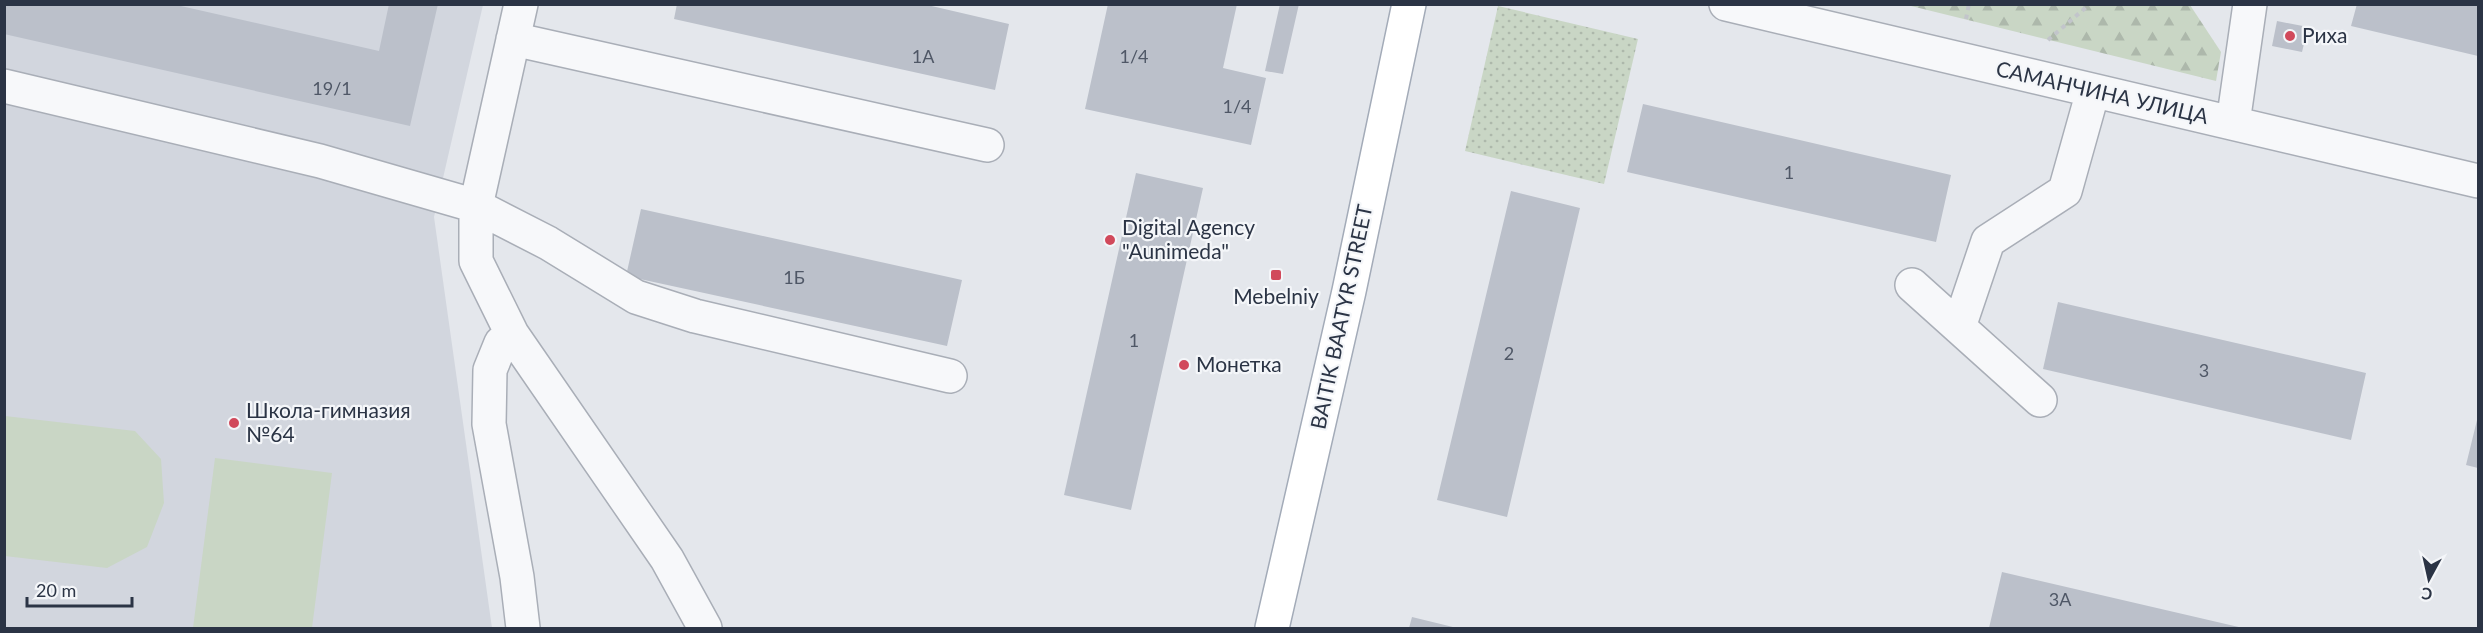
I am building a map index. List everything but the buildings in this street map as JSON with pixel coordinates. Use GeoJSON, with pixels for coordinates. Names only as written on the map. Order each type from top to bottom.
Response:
{"type":"FeatureCollection","features":[{"type":"Feature","properties":{"kind":"main road","name":"BAITIK BAATYR STREET"},"geometry":{"type":"LineString","coordinates":[[1272,628],[1349,291],[1409,4]]}},
{"type":"Feature","properties":{"kind":"street"},"geometry":{"type":"LineString","coordinates":[[521,4],[476,206],[476,261],[512,334],[667,559],[705,628]]}},
{"type":"Feature","properties":{"kind":"street","name":"САМАНЧИНА УЛИЦА"},"geometry":{"type":"LineString","coordinates":[[1726,4],[2478,181]]}},
{"type":"Feature","properties":{"kind":"street"},"geometry":{"type":"LineString","coordinates":[[2233,123],[2250,4]]}},
{"type":"Feature","properties":{"kind":"street"},"geometry":{"type":"LineString","coordinates":[[513,39],[987,145]]}},
{"type":"Feature","properties":{"kind":"street"},"geometry":{"type":"LineString","coordinates":[[4,86],[320,161],[476,206],[548,243],[636,297],[695,316],[950,376]]}},
{"type":"Feature","properties":{"kind":"street"},"geometry":{"type":"LineString","coordinates":[[1959,327],[1988,241],[2065,191],[2093,91]]}},
{"type":"Feature","properties":{"kind":"street"},"geometry":{"type":"LineString","coordinates":[[1912,285],[2040,400]]}},
{"type":"Feature","properties":{"kind":"street"},"geometry":{"type":"LineString","coordinates":[[512,334],[501,344],[490,370],[489,424],[517,577],[523,628]]}},
{"type":"Feature","properties":{"kind":"path"},"geometry":{"type":"LineString","coordinates":[[1966,19],[1969,4]]}},
{"type":"Feature","properties":{"kind":"path"},"geometry":{"type":"LineString","coordinates":[[2048,40],[2090,4]]}},
{"type":"Feature","properties":{"kind":"shaded area","name":"Школа-гимназия №64"},"geometry":{"type":"Polygon","coordinates":[[[4,5],[483,5],[434,217],[492,628],[5,628],[4,5]]]}},
{"type":"Feature","properties":{"kind":"green space"},"geometry":{"type":"Polygon","coordinates":[[[1907,5],[2190,5],[2221,52],[2216,81],[1907,5]]]}},
{"type":"Feature","properties":{"kind":"green space"},"geometry":{"type":"Polygon","coordinates":[[[1498,6],[1638,39],[1604,184],[1465,151],[1498,6]]]}},
{"type":"Feature","properties":{"kind":"green space"},"geometry":{"type":"Polygon","coordinates":[[[5,416],[135,431],[161,459],[164,503],[147,547],[107,568],[5,556],[5,416]]]}},
{"type":"Feature","properties":{"kind":"green space"},"geometry":{"type":"Polygon","coordinates":[[[215,458],[332,473],[312,628],[193,628],[215,458]]]}},
{"type":"Feature","properties":{"kind":"place","name":"Риха"},"geometry":{"type":"Point","coordinates":[2290,36]}},
{"type":"Feature","properties":{"kind":"place","name":"Digital Agency \"Aunimeda\""},"geometry":{"type":"Point","coordinates":[1110,240]}},
{"type":"Feature","properties":{"kind":"place","name":"Mebelniy"},"geometry":{"type":"Point","coordinates":[1276,275]}},
{"type":"Feature","properties":{"kind":"place","name":"Монетка"},"geometry":{"type":"Point","coordinates":[1184,365]}},
{"type":"Feature","properties":{"kind":"place","name":"Школа-гимназия №64"},"geometry":{"type":"Point","coordinates":[234,423]}}]}
